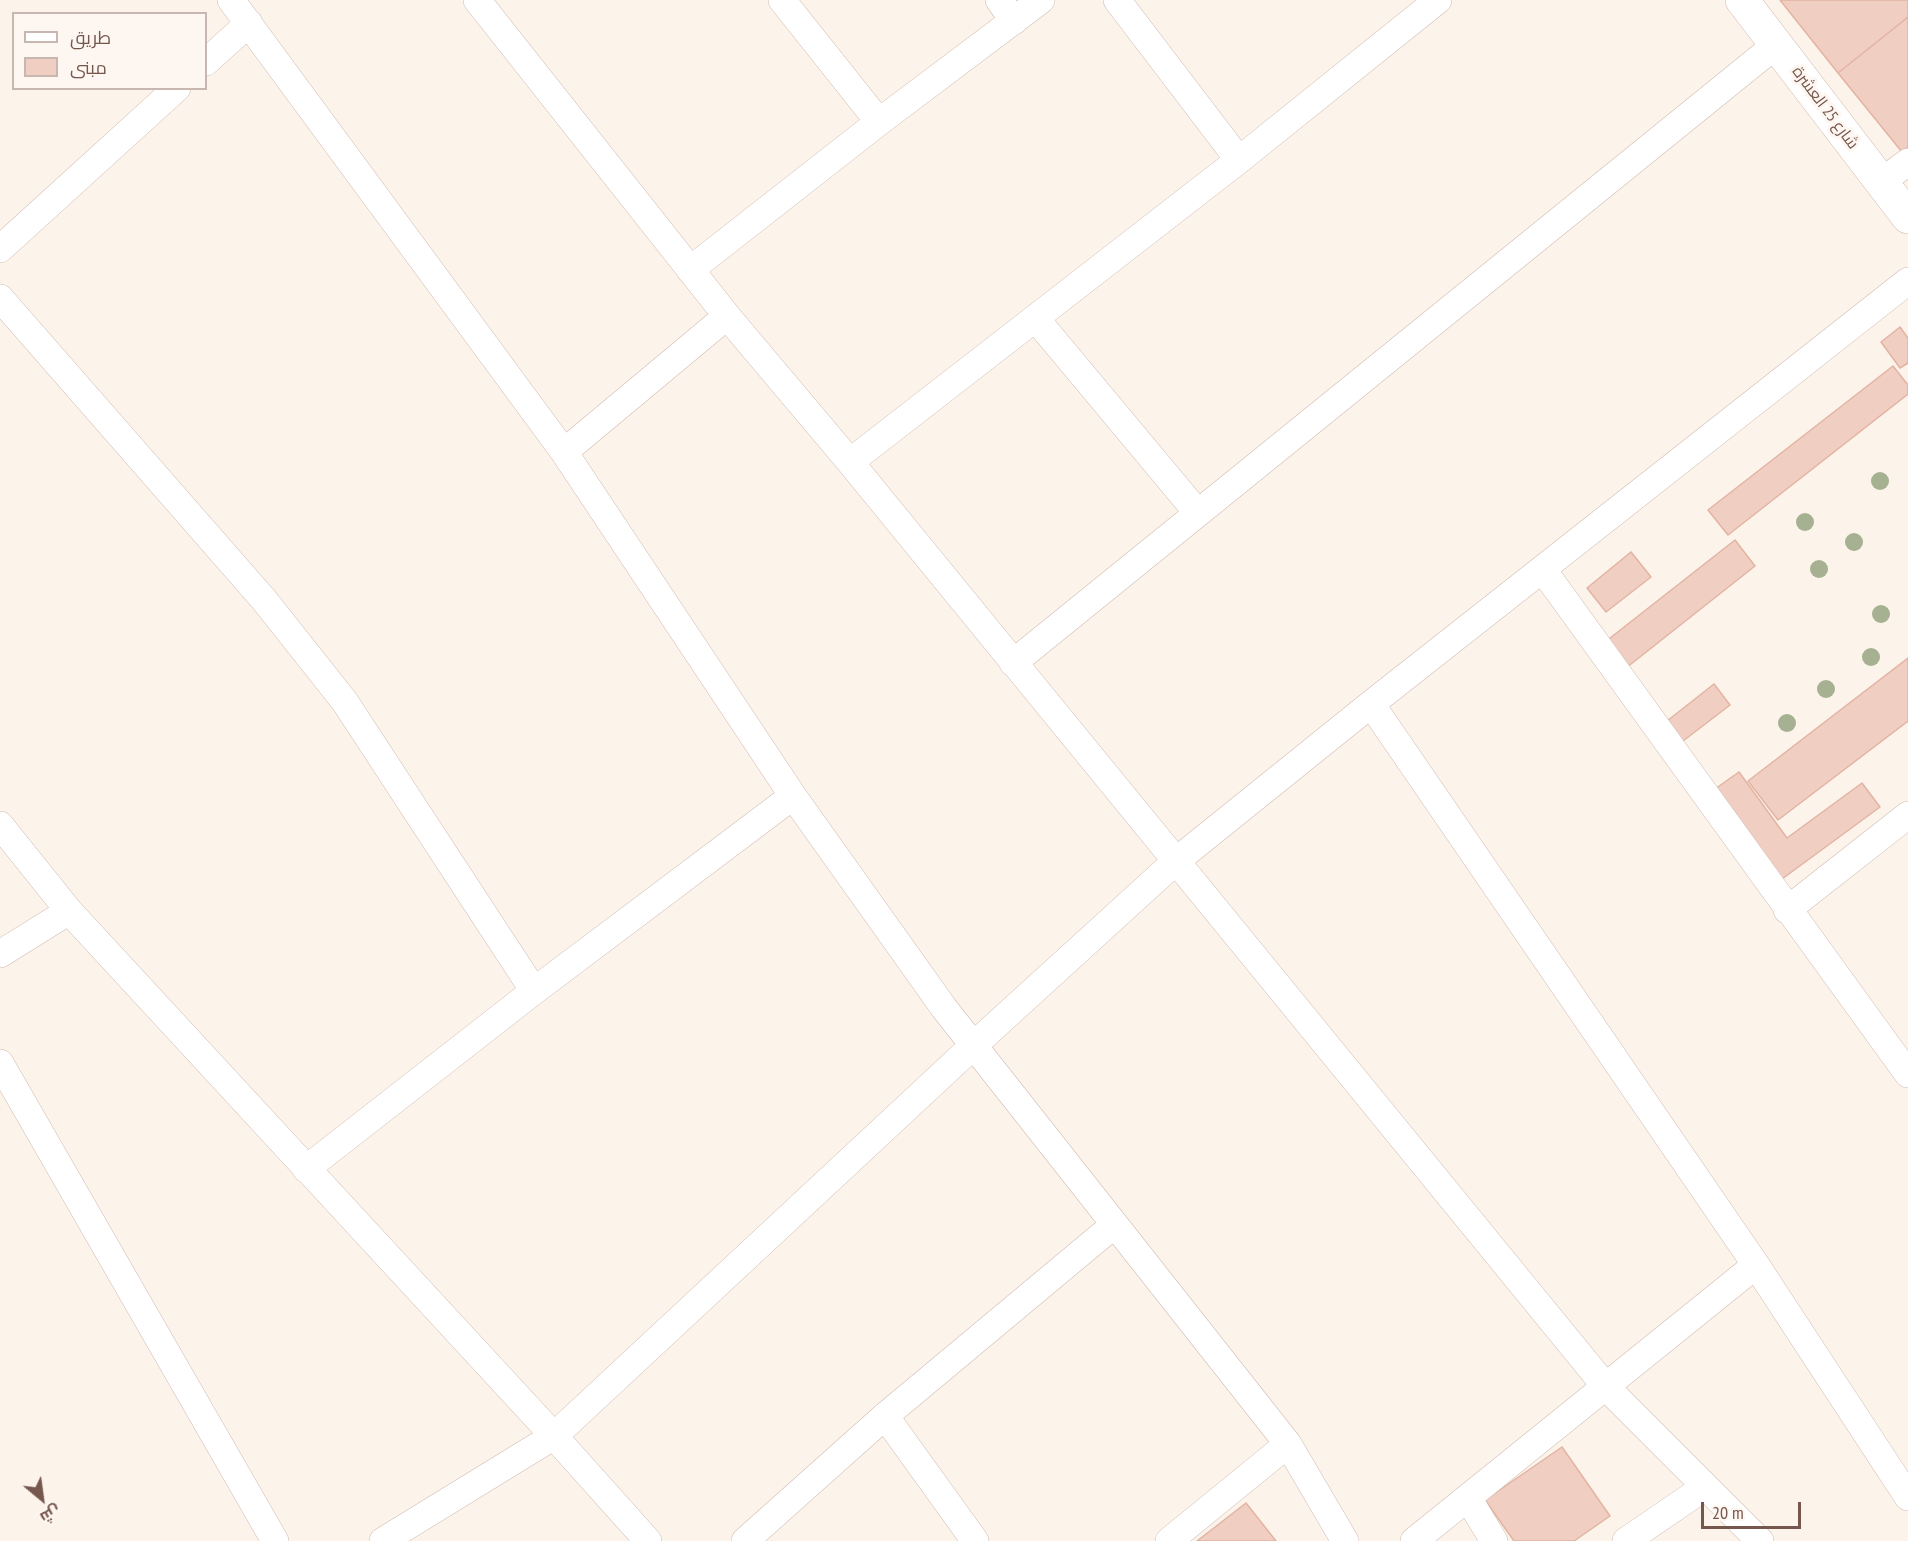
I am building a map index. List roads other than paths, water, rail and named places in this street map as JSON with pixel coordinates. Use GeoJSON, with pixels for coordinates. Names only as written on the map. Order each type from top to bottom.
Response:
{"type":"FeatureCollection","features":[{"type":"Feature","properties":{"kind":"street"},"geometry":{"type":"LineString","coordinates":[[231,0],[564,452],[794,796],[944,1008],[1288,1444],[1345,1541]]}},
{"type":"Feature","properties":{"kind":"street"},"geometry":{"type":"LineString","coordinates":[[477,0],[727,316],[850,462],[1606,1387],[1760,1541]]}},
{"type":"Feature","properties":{"kind":"street"},"geometry":{"type":"LineString","coordinates":[[782,0],[879,122]]}},
{"type":"Feature","properties":{"kind":"street"},"geometry":{"type":"LineString","coordinates":[[690,270],[879,122],[1006,10],[1041,0]]}},
{"type":"Feature","properties":{"kind":"street"},"geometry":{"type":"LineString","coordinates":[[1117,0],[1239,160]]}},
{"type":"Feature","properties":{"kind":"street"},"geometry":{"type":"LineString","coordinates":[[850,462],[1239,160],[1438,0]]}},
{"type":"Feature","properties":{"kind":"street","name":"شارع 25 العشرة"},"geometry":{"type":"LineString","coordinates":[[1742,0],[1908,217]]}},
{"type":"Feature","properties":{"kind":"street"},"geometry":{"type":"LineString","coordinates":[[207,61],[249,23]]}},
{"type":"Feature","properties":{"kind":"street"},"geometry":{"type":"LineString","coordinates":[[1013,663],[1777,44]]}},
{"type":"Feature","properties":{"kind":"street"},"geometry":{"type":"LineString","coordinates":[[0,249],[175,90]]}},
{"type":"Feature","properties":{"kind":"street"},"geometry":{"type":"LineString","coordinates":[[1881,182],[1908,162]]}},
{"type":"Feature","properties":{"kind":"street"},"geometry":{"type":"LineString","coordinates":[[383,1541],[554,1436],[974,1045],[1176,861],[1371,704],[1908,282]]}},
{"type":"Feature","properties":{"kind":"street"},"geometry":{"type":"LineString","coordinates":[[0,298],[266,601],[345,702],[534,991]]}},
{"type":"Feature","properties":{"kind":"street"},"geometry":{"type":"LineString","coordinates":[[564,452],[727,316]]}},
{"type":"Feature","properties":{"kind":"street"},"geometry":{"type":"LineString","coordinates":[[1036,319],[1197,512]]}},
{"type":"Feature","properties":{"kind":"street"},"geometry":{"type":"LineString","coordinates":[[1543,570],[1787,910],[1908,1074]]}},
{"type":"Feature","properties":{"kind":"street"},"geometry":{"type":"LineString","coordinates":[[1371,704],[1756,1265],[1907,1493]]}},
{"type":"Feature","properties":{"kind":"street"},"geometry":{"type":"LineString","coordinates":[[306,1169],[534,991],[794,796]]}},
{"type":"Feature","properties":{"kind":"street"},"geometry":{"type":"LineString","coordinates":[[1787,910],[1908,815]]}},
{"type":"Feature","properties":{"kind":"street"},"geometry":{"type":"LineString","coordinates":[[0,825],[69,911],[554,1436],[648,1541]]}},
{"type":"Feature","properties":{"kind":"street"},"geometry":{"type":"LineString","coordinates":[[0,954],[69,911]]}},
{"type":"Feature","properties":{"kind":"street"},"geometry":{"type":"LineString","coordinates":[[0,1063],[275,1541]]}},
{"type":"Feature","properties":{"kind":"street"},"geometry":{"type":"LineString","coordinates":[[745,1541],[885,1416],[1114,1225]]}},
{"type":"Feature","properties":{"kind":"street"},"geometry":{"type":"LineString","coordinates":[[1414,1541],[1756,1265]]}},
{"type":"Feature","properties":{"kind":"street"},"geometry":{"type":"LineString","coordinates":[[885,1416],[975,1541]]}},
{"type":"Feature","properties":{"kind":"street"},"geometry":{"type":"LineString","coordinates":[[1169,1541],[1288,1444]]}},
{"type":"Feature","properties":{"kind":"street"},"geometry":{"type":"LineString","coordinates":[[1626,1541],[1705,1487]]}},
{"type":"Feature","properties":{"kind":"street"},"geometry":{"type":"LineString","coordinates":[[1468,1498],[1494,1541]]}}]}
